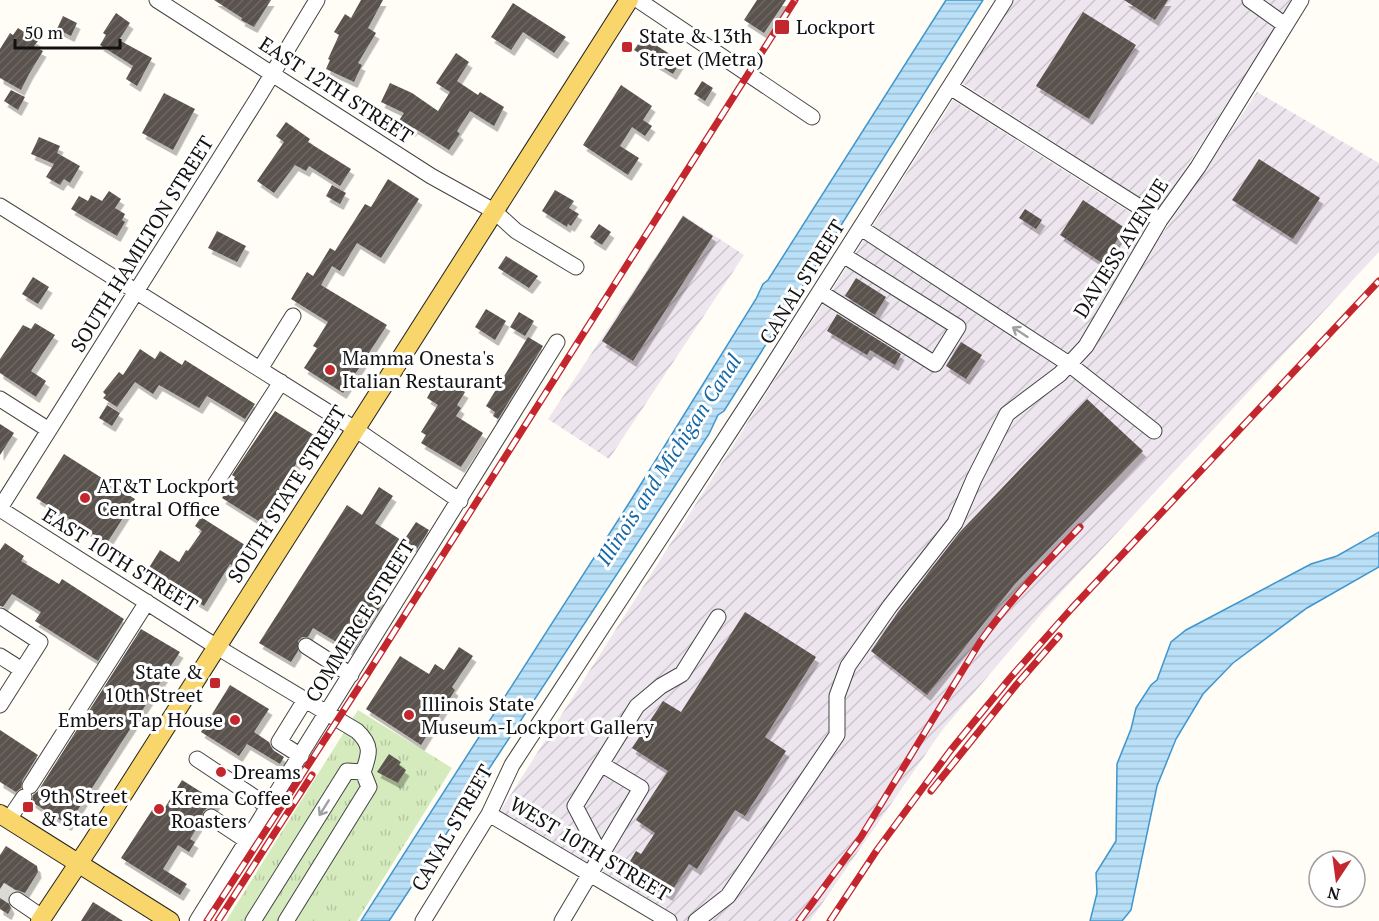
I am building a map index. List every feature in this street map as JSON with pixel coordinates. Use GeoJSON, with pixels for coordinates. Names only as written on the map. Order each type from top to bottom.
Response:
{"type":"FeatureCollection","features":[{"type":"Feature","properties":{"kind":"main road","name":"SOUTH STATE STREET"},"geometry":{"type":"LineString","coordinates":[[41,919],[217,647],[628,0]]}},
{"type":"Feature","properties":{"kind":"main road"},"geometry":{"type":"LineString","coordinates":[[4,818],[170,921]]}},
{"type":"Feature","properties":{"kind":"street","name":"EAST 12TH STREET"},"geometry":{"type":"LineString","coordinates":[[157,0],[431,176],[494,211],[516,231],[576,267]]}},
{"type":"Feature","properties":{"kind":"street","name":"SOUTH HAMILTON STREET"},"geometry":{"type":"LineString","coordinates":[[0,508],[137,292],[317,0]]}},
{"type":"Feature","properties":{"kind":"street"},"geometry":{"type":"LineString","coordinates":[[638,0],[812,117]]}},
{"type":"Feature","properties":{"kind":"street","name":"CANAL STREET"},"geometry":{"type":"LineString","coordinates":[[423,921],[489,814],[512,765],[820,292],[1005,0]]}},
{"type":"Feature","properties":{"kind":"street"},"geometry":{"type":"LineString","coordinates":[[1250,0],[1285,25]]}},
{"type":"Feature","properties":{"kind":"street","name":"DAVIESS AVENUE"},"geometry":{"type":"LineString","coordinates":[[696,921],[728,896],[837,735],[837,696],[848,666],[890,606],[955,524],[974,479],[1007,414],[1060,374],[1086,346],[1160,220],[1198,167],[1301,0]]}},
{"type":"Feature","properties":{"kind":"street"},"geometry":{"type":"LineString","coordinates":[[950,87],[1160,220]]}},
{"type":"Feature","properties":{"kind":"street"},"geometry":{"type":"LineString","coordinates":[[0,206],[355,429],[460,501]]}},
{"type":"Feature","properties":{"kind":"street"},"geometry":{"type":"LineString","coordinates":[[861,228],[1069,364],[1154,431]]}},
{"type":"Feature","properties":{"kind":"street"},"geometry":{"type":"LineString","coordinates":[[820,292],[935,364],[958,327],[843,255]]}},
{"type":"Feature","properties":{"kind":"street"},"geometry":{"type":"LineString","coordinates":[[260,369],[292,315]]}},
{"type":"Feature","properties":{"kind":"street","name":"COMMERCE STREET"},"geometry":{"type":"LineString","coordinates":[[197,921],[557,342]]}},
{"type":"Feature","properties":{"kind":"street"},"geometry":{"type":"LineString","coordinates":[[214,486],[280,382]]}},
{"type":"Feature","properties":{"kind":"street"},"geometry":{"type":"LineString","coordinates":[[0,399],[49,430]]}},
{"type":"Feature","properties":{"kind":"street","name":"EAST 10TH STREET"},"geometry":{"type":"LineString","coordinates":[[0,508],[217,647]]}},
{"type":"Feature","properties":{"kind":"street"},"geometry":{"type":"LineString","coordinates":[[4,818],[27,791],[147,602]]}},
{"type":"Feature","properties":{"kind":"street"},"geometry":{"type":"LineString","coordinates":[[0,616],[40,642],[0,703]]}},
{"type":"Feature","properties":{"kind":"street"},"geometry":{"type":"LineString","coordinates":[[601,856],[575,806],[637,706],[661,686],[682,674],[718,617]]}},
{"type":"Feature","properties":{"kind":"street"},"geometry":{"type":"LineString","coordinates":[[306,646],[351,675]]}},
{"type":"Feature","properties":{"kind":"street"},"geometry":{"type":"LineString","coordinates":[[217,647],[357,731],[368,744],[369,753],[363,772],[369,787],[286,921]]}},
{"type":"Feature","properties":{"kind":"street"},"geometry":{"type":"LineString","coordinates":[[0,656],[22,670]]}},
{"type":"Feature","properties":{"kind":"street"},"geometry":{"type":"LineString","coordinates":[[301,756],[279,742],[305,700]]}},
{"type":"Feature","properties":{"kind":"street"},"geometry":{"type":"LineString","coordinates":[[197,759],[269,807]]}},
{"type":"Feature","properties":{"kind":"street"},"geometry":{"type":"LineString","coordinates":[[562,921],[641,788],[601,764]]}},
{"type":"Feature","properties":{"kind":"street"},"geometry":{"type":"LineString","coordinates":[[253,921],[347,771],[363,772]]}},
{"type":"Feature","properties":{"kind":"street","name":"WEST 10TH STREET"},"geometry":{"type":"LineString","coordinates":[[489,814],[669,921]]}},
{"type":"Feature","properties":{"kind":"street"},"geometry":{"type":"LineString","coordinates":[[212,817],[247,841]]}},
{"type":"Feature","properties":{"kind":"street"},"geometry":{"type":"LineString","coordinates":[[17,900],[41,919]]}},
{"type":"Feature","properties":{"kind":"shaded area"},"geometry":{"type":"Polygon","coordinates":[[[1014,0],[1293,0],[1159,210],[962,83],[1014,0]]]}},
{"type":"Feature","properties":{"kind":"shaded area"},"geometry":{"type":"Polygon","coordinates":[[[1257,92],[1379,163],[1379,252],[1042,613],[943,729],[810,921],[675,921],[499,813],[953,100],[1163,233],[1257,92]]]}},
{"type":"Feature","properties":{"kind":"shaded area"},"geometry":{"type":"Polygon","coordinates":[[[683,215],[744,255],[609,459],[548,419],[683,215]]]}},
{"type":"Feature","properties":{"kind":"green space"},"geometry":{"type":"Polygon","coordinates":[[[358,710],[452,768],[357,921],[226,921],[358,710]]]}},
{"type":"Feature","properties":{"kind":"water","name":"Illinois and Michigan Canal"},"geometry":{"type":"Polygon","coordinates":[[[946,0],[983,0],[724,411],[718,415],[709,434],[389,921],[361,921],[631,500],[756,299],[763,284],[768,280],[946,0]]]}},
{"type":"Feature","properties":{"kind":"water"},"geometry":{"type":"Polygon","coordinates":[[[1379,532],[1379,567],[1307,608],[1233,663],[1203,694],[1176,739],[1157,786],[1131,910],[1122,921],[1090,921],[1097,893],[1096,873],[1116,841],[1117,764],[1131,729],[1136,708],[1151,685],[1157,680],[1171,642],[1186,630],[1311,564],[1337,556],[1379,532]]]}},
{"type":"Feature","properties":{"kind":"building"},"geometry":{"type":"Polygon","coordinates":[[[214,0],[271,0],[254,27],[214,0]]]}},
{"type":"Feature","properties":{"kind":"building"},"geometry":{"type":"Polygon","coordinates":[[[361,0],[383,0],[368,28],[376,33],[358,63],[362,65],[354,82],[326,69],[339,35],[334,32],[345,14],[351,18],[361,0]]]}},
{"type":"Feature","properties":{"kind":"building"},"geometry":{"type":"Polygon","coordinates":[[[757,0],[786,0],[764,33],[744,20],[757,0]]]}},
{"type":"Feature","properties":{"kind":"building"},"geometry":{"type":"Polygon","coordinates":[[[1124,0],[1168,0],[1155,20],[1124,0]]]}},
{"type":"Feature","properties":{"kind":"building"},"geometry":{"type":"Polygon","coordinates":[[[513,3],[566,37],[554,53],[523,32],[511,50],[491,37],[513,3]]]}},
{"type":"Feature","properties":{"kind":"building"},"geometry":{"type":"Polygon","coordinates":[[[1083,12],[1136,45],[1089,119],[1036,86],[1083,12]]]}},
{"type":"Feature","properties":{"kind":"building"},"geometry":{"type":"Polygon","coordinates":[[[116,13],[130,23],[119,40],[152,58],[137,86],[126,79],[133,66],[100,45],[106,35],[103,33],[116,13]]]}},
{"type":"Feature","properties":{"kind":"building"},"geometry":{"type":"Polygon","coordinates":[[[63,16],[77,23],[71,36],[57,29],[63,16]]]}},
{"type":"Feature","properties":{"kind":"building"},"geometry":{"type":"Polygon","coordinates":[[[18,28],[38,41],[34,46],[43,51],[21,90],[0,78],[0,49],[10,33],[13,35],[18,28]]]}},
{"type":"Feature","properties":{"kind":"building"},"geometry":{"type":"Polygon","coordinates":[[[643,37],[681,61],[673,74],[634,50],[643,37]]]}},
{"type":"Feature","properties":{"kind":"building"},"geometry":{"type":"Polygon","coordinates":[[[456,53],[469,62],[457,81],[478,95],[480,92],[504,107],[494,126],[470,111],[457,131],[460,134],[449,150],[414,128],[412,131],[398,122],[404,113],[381,102],[390,83],[412,93],[438,111],[450,92],[436,83],[456,53]]]}},
{"type":"Feature","properties":{"kind":"building"},"geometry":{"type":"Polygon","coordinates":[[[702,81],[713,88],[705,101],[694,94],[702,81]]]}},
{"type":"Feature","properties":{"kind":"building"},"geometry":{"type":"Polygon","coordinates":[[[621,85],[652,106],[643,120],[652,126],[645,136],[632,127],[620,146],[639,158],[628,175],[583,145],[621,85]]]}},
{"type":"Feature","properties":{"kind":"building"},"geometry":{"type":"Polygon","coordinates":[[[11,90],[25,97],[18,110],[4,101],[11,90]]]}},
{"type":"Feature","properties":{"kind":"building"},"geometry":{"type":"Polygon","coordinates":[[[164,93],[195,109],[173,150],[142,133],[164,93]]]}},
{"type":"Feature","properties":{"kind":"building"},"geometry":{"type":"Polygon","coordinates":[[[286,122],[310,139],[308,142],[351,169],[340,186],[309,166],[306,171],[295,165],[274,193],[257,181],[284,142],[276,136],[286,122]]]}},
{"type":"Feature","properties":{"kind":"building"},"geometry":{"type":"Polygon","coordinates":[[[39,137],[60,146],[57,153],[80,166],[70,183],[64,179],[60,185],[46,177],[54,164],[31,154],[39,137]]]}},
{"type":"Feature","properties":{"kind":"building"},"geometry":{"type":"Polygon","coordinates":[[[1259,159],[1320,198],[1293,239],[1232,200],[1259,159]]]}},
{"type":"Feature","properties":{"kind":"building"},"geometry":{"type":"Polygon","coordinates":[[[388,179],[419,199],[381,258],[357,243],[340,271],[332,266],[321,285],[387,325],[343,393],[304,368],[317,348],[313,346],[328,322],[291,299],[307,272],[313,276],[330,248],[335,251],[365,204],[371,207],[388,179]]]}},
{"type":"Feature","properties":{"kind":"building"},"geometry":{"type":"Polygon","coordinates":[[[332,185],[346,193],[340,204],[326,196],[332,185]]]}},
{"type":"Feature","properties":{"kind":"building"},"geometry":{"type":"Polygon","coordinates":[[[555,190],[574,201],[569,208],[579,214],[571,226],[568,224],[567,227],[542,211],[555,190]]]}},
{"type":"Feature","properties":{"kind":"building"},"geometry":{"type":"Polygon","coordinates":[[[109,191],[121,199],[115,208],[125,214],[122,220],[125,222],[117,236],[71,209],[79,196],[88,201],[91,195],[102,201],[109,191]]]}},
{"type":"Feature","properties":{"kind":"building"},"geometry":{"type":"Polygon","coordinates":[[[1083,200],[1125,228],[1102,263],[1060,235],[1083,200]]]}},
{"type":"Feature","properties":{"kind":"building"},"geometry":{"type":"Polygon","coordinates":[[[1025,209],[1042,220],[1036,229],[1019,218],[1025,209]]]}},
{"type":"Feature","properties":{"kind":"building"},"geometry":{"type":"Polygon","coordinates":[[[683,216],[713,236],[633,361],[602,341],[683,216]]]}},
{"type":"Feature","properties":{"kind":"building"},"geometry":{"type":"Polygon","coordinates":[[[599,224],[611,232],[602,245],[590,237],[599,224]]]}},
{"type":"Feature","properties":{"kind":"building"},"geometry":{"type":"Polygon","coordinates":[[[217,231],[246,246],[237,262],[208,248],[217,231]]]}},
{"type":"Feature","properties":{"kind":"building"},"geometry":{"type":"Polygon","coordinates":[[[506,256],[538,276],[529,288],[498,268],[506,256]]]}},
{"type":"Feature","properties":{"kind":"building"},"geometry":{"type":"Polygon","coordinates":[[[33,277],[49,287],[38,304],[22,294],[33,277]]]}},
{"type":"Feature","properties":{"kind":"building"},"geometry":{"type":"Polygon","coordinates":[[[856,278],[886,297],[875,315],[845,296],[856,278]]]}},
{"type":"Feature","properties":{"kind":"building"},"geometry":{"type":"Polygon","coordinates":[[[486,309],[506,321],[495,340],[475,327],[486,309]]]}},
{"type":"Feature","properties":{"kind":"building"},"geometry":{"type":"Polygon","coordinates":[[[519,312],[534,321],[525,336],[510,327],[519,312]]]}},
{"type":"Feature","properties":{"kind":"building"},"geometry":{"type":"Polygon","coordinates":[[[837,314],[901,354],[895,365],[870,350],[867,355],[827,331],[837,314]]]}},
{"type":"Feature","properties":{"kind":"building"},"geometry":{"type":"Polygon","coordinates":[[[35,323],[55,335],[31,371],[46,381],[36,397],[0,373],[0,359],[23,325],[31,329],[35,323]]]}},
{"type":"Feature","properties":{"kind":"building"},"geometry":{"type":"Polygon","coordinates":[[[528,337],[543,346],[498,419],[493,416],[495,412],[486,406],[528,337]]]}},
{"type":"Feature","properties":{"kind":"building"},"geometry":{"type":"Polygon","coordinates":[[[961,342],[982,355],[966,379],[946,366],[961,342]]]}},
{"type":"Feature","properties":{"kind":"building"},"geometry":{"type":"Polygon","coordinates":[[[140,349],[155,359],[160,351],[182,365],[185,360],[255,404],[245,419],[207,396],[199,408],[159,385],[153,394],[135,382],[117,407],[103,398],[106,395],[103,392],[119,372],[123,375],[140,349]]]}},
{"type":"Feature","properties":{"kind":"building"},"geometry":{"type":"Polygon","coordinates":[[[435,383],[447,390],[451,384],[465,392],[457,405],[461,408],[456,416],[483,433],[461,467],[421,443],[426,435],[421,432],[438,405],[427,398],[435,383]]]}},
{"type":"Feature","properties":{"kind":"building"},"geometry":{"type":"Polygon","coordinates":[[[1087,399],[1143,451],[1014,585],[927,695],[871,651],[959,533],[1087,399]]]}},
{"type":"Feature","properties":{"kind":"building"},"geometry":{"type":"Polygon","coordinates":[[[107,405],[120,413],[112,426],[99,418],[107,405]]]}},
{"type":"Feature","properties":{"kind":"building"},"geometry":{"type":"Polygon","coordinates":[[[275,411],[314,435],[260,522],[222,498],[235,477],[232,475],[275,411]]]}},
{"type":"Feature","properties":{"kind":"building"},"geometry":{"type":"Polygon","coordinates":[[[0,424],[14,433],[0,455],[0,424]]]}},
{"type":"Feature","properties":{"kind":"building","name":"AT&T Lockport Central Office"},"geometry":{"type":"Polygon","coordinates":[[[64,454],[135,499],[107,543],[36,498],[64,454]]]}},
{"type":"Feature","properties":{"kind":"building"},"geometry":{"type":"Polygon","coordinates":[[[379,487],[393,496],[375,523],[401,540],[368,591],[384,601],[353,652],[313,628],[308,637],[302,637],[298,641],[298,651],[291,662],[259,643],[347,505],[362,515],[379,487]]]}},
{"type":"Feature","properties":{"kind":"building"},"geometry":{"type":"Polygon","coordinates":[[[201,517],[245,545],[232,565],[230,564],[204,606],[147,571],[160,550],[179,562],[202,531],[195,526],[201,517]]]}},
{"type":"Feature","properties":{"kind":"building"},"geometry":{"type":"Polygon","coordinates":[[[416,522],[429,530],[417,549],[404,540],[416,522]]]}},
{"type":"Feature","properties":{"kind":"building"},"geometry":{"type":"Polygon","coordinates":[[[5,543],[24,556],[21,561],[59,584],[62,579],[124,619],[98,661],[35,621],[41,612],[12,594],[3,607],[0,606],[0,550],[5,543]]]}},
{"type":"Feature","properties":{"kind":"building"},"geometry":{"type":"Polygon","coordinates":[[[745,612],[816,657],[765,737],[786,751],[745,816],[735,810],[697,869],[689,864],[669,895],[632,871],[635,866],[629,863],[636,851],[641,854],[655,833],[636,820],[668,771],[632,748],[663,701],[681,712],[745,612]]]}},
{"type":"Feature","properties":{"kind":"building"},"geometry":{"type":"Polygon","coordinates":[[[141,629],[180,652],[68,825],[32,802],[33,795],[38,791],[141,629]]]}},
{"type":"Feature","properties":{"kind":"building"},"geometry":{"type":"Polygon","coordinates":[[[459,647],[473,656],[452,687],[455,690],[421,745],[366,709],[400,656],[429,674],[435,664],[444,670],[459,647]]]}},
{"type":"Feature","properties":{"kind":"building","name":"Embers Tap House"},"geometry":{"type":"Polygon","coordinates":[[[230,685],[269,709],[254,732],[269,742],[273,750],[284,757],[280,764],[247,744],[239,756],[201,732],[230,685]]]}},
{"type":"Feature","properties":{"kind":"building"},"geometry":{"type":"Polygon","coordinates":[[[0,730],[38,755],[22,781],[21,788],[16,792],[0,782],[0,730]]]}},
{"type":"Feature","properties":{"kind":"building"},"geometry":{"type":"Polygon","coordinates":[[[389,754],[401,762],[399,765],[406,770],[398,783],[377,772],[389,754]]]}},
{"type":"Feature","properties":{"kind":"building"},"geometry":{"type":"Polygon","coordinates":[[[182,780],[217,802],[213,808],[207,808],[203,812],[202,820],[190,839],[195,842],[189,852],[178,845],[163,869],[187,884],[180,895],[121,858],[156,804],[164,809],[182,780]]]}},
{"type":"Feature","properties":{"kind":"building"},"geometry":{"type":"Polygon","coordinates":[[[6,846],[37,866],[38,872],[25,893],[17,890],[9,894],[7,900],[11,908],[8,914],[0,909],[0,855],[6,846]]]}},
{"type":"Feature","properties":{"kind":"building"},"geometry":{"type":"Polygon","coordinates":[[[93,902],[123,921],[81,921],[93,902]]]}},
{"type":"Feature","properties":{"kind":"tunnel"},"geometry":{"type":"LineString","coordinates":[[0,889],[17,900]]}},
{"type":"Feature","properties":{"kind":"railway"},"geometry":{"type":"LineString","coordinates":[[207,921],[368,673],[795,0]]}},
{"type":"Feature","properties":{"kind":"railway"},"geometry":{"type":"LineString","coordinates":[[830,921],[877,850],[950,751],[1010,678],[1072,608],[1379,281]]}},
{"type":"Feature","properties":{"kind":"railway"},"geometry":{"type":"LineString","coordinates":[[799,921],[861,837],[980,642],[1016,597],[1080,527]]}},
{"type":"Feature","properties":{"kind":"railway"},"geometry":{"type":"LineString","coordinates":[[931,791],[1017,684],[1059,636]]}},
{"type":"Feature","properties":{"kind":"railway"},"geometry":{"type":"LineString","coordinates":[[218,921],[312,775]]}},
{"type":"Feature","properties":{"kind":"place","name":"Lockport"},"geometry":{"type":"Point","coordinates":[782,27]}},
{"type":"Feature","properties":{"kind":"place","name":"State & 13th Street (Metra)"},"geometry":{"type":"Point","coordinates":[627,47]}},
{"type":"Feature","properties":{"kind":"place","name":"Mamma Onesta's Italian Restaurant"},"geometry":{"type":"Point","coordinates":[330,370]}},
{"type":"Feature","properties":{"kind":"place","name":"AT&T Lockport Central Office"},"geometry":{"type":"Point","coordinates":[85,498]}},
{"type":"Feature","properties":{"kind":"place","name":"State & 10th Street"},"geometry":{"type":"Point","coordinates":[215,683]}},
{"type":"Feature","properties":{"kind":"place","name":"Illinois State Museum-Lockport Gallery"},"geometry":{"type":"Point","coordinates":[409,715]}},
{"type":"Feature","properties":{"kind":"place","name":"Embers Tap House"},"geometry":{"type":"Point","coordinates":[235,720]}},
{"type":"Feature","properties":{"kind":"place","name":"Dreams"},"geometry":{"type":"Point","coordinates":[221,772]}},
{"type":"Feature","properties":{"kind":"place","name":"9th Street & State"},"geometry":{"type":"Point","coordinates":[28,807]}},
{"type":"Feature","properties":{"kind":"place","name":"Krema Coffee Roasters"},"geometry":{"type":"Point","coordinates":[159,809]}}]}
